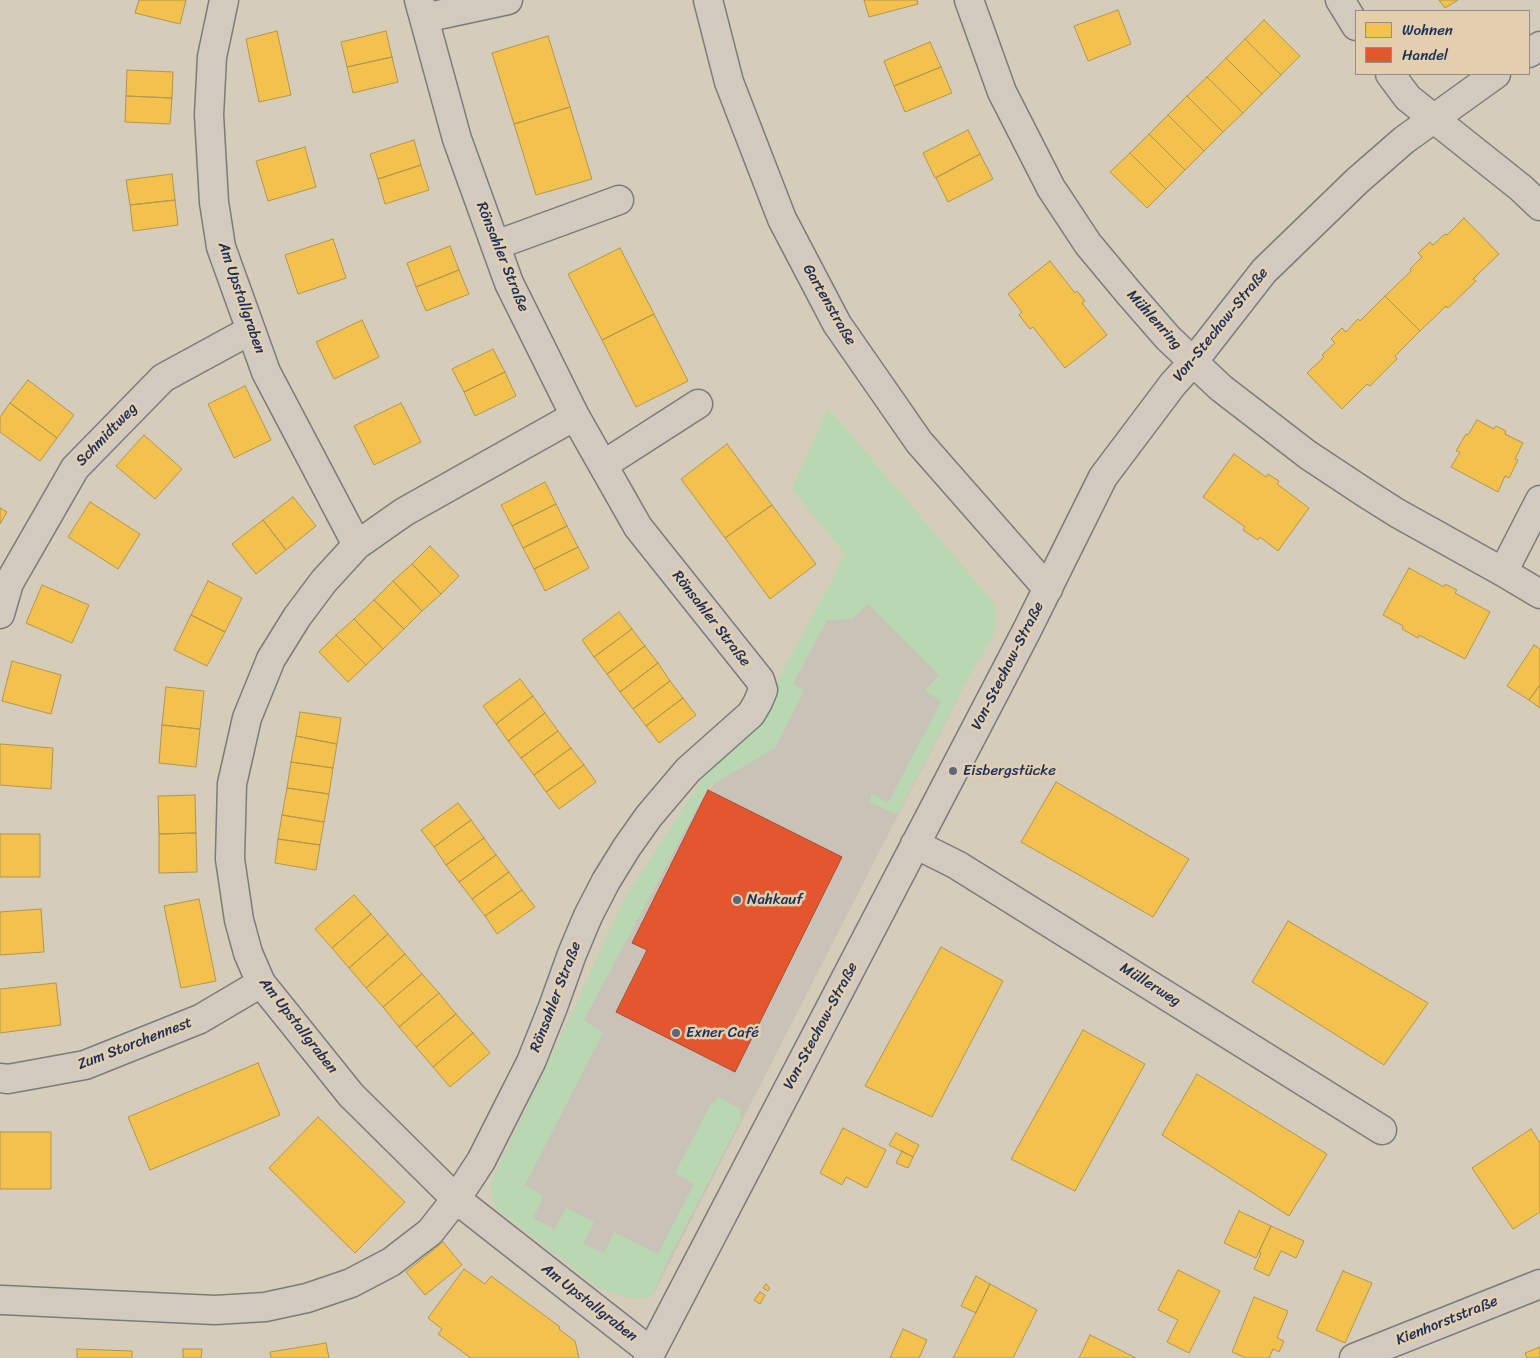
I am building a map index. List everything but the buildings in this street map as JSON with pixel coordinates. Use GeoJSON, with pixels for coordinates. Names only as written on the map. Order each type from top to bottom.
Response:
{"type":"FeatureCollection","features":[{"type":"Feature","properties":{"kind":"street","name":"Am Upstallgraben"},"geometry":{"type":"LineString","coordinates":[[224,0],[212,57],[209,115],[214,202],[220,247],[266,372],[357,545]]}},
{"type":"Feature","properties":{"kind":"street"},"geometry":{"type":"LineString","coordinates":[[421,9],[508,0]]}},
{"type":"Feature","properties":{"kind":"street","name":"Gartenstraße"},"geometry":{"type":"LineString","coordinates":[[708,0],[729,82],[782,219],[837,324],[919,442],[1048,589]]}},
{"type":"Feature","properties":{"kind":"street","name":"Mühlenring"},"geometry":{"type":"LineString","coordinates":[[969,0],[1002,92],[1051,188],[1088,244],[1168,338],[1221,388],[1308,455],[1397,513],[1540,594]]}},
{"type":"Feature","properties":{"kind":"street"},"geometry":{"type":"LineString","coordinates":[[1340,0],[1355,24]]}},
{"type":"Feature","properties":{"kind":"street","name":"Rönsahler Straße"},"geometry":{"type":"LineString","coordinates":[[421,9],[457,140],[509,283],[575,416],[638,527],[760,680],[763,690],[751,714],[688,770],[648,816],[626,847],[588,916],[531,1062],[482,1161],[456,1199]]}},
{"type":"Feature","properties":{"kind":"street"},"geometry":{"type":"LineString","coordinates":[[1391,75],[1408,98],[1522,188],[1540,206]]}},
{"type":"Feature","properties":{"kind":"street","name":"Von-Stechow-Straße"},"geometry":{"type":"LineString","coordinates":[[650,1355],[1048,589],[1103,477],[1173,384],[1193,362],[1264,271],[1357,181],[1404,140],[1494,75]]}},
{"type":"Feature","properties":{"kind":"street"},"geometry":{"type":"LineString","coordinates":[[496,245],[619,200]]}},
{"type":"Feature","properties":{"kind":"street","name":"Schmidtweg"},"geometry":{"type":"LineString","coordinates":[[0,614],[10,583],[75,468],[163,378],[251,330]]}},
{"type":"Feature","properties":{"kind":"street"},"geometry":{"type":"LineString","coordinates":[[603,465],[698,404]]}},
{"type":"Feature","properties":{"kind":"street","name":"Am Upstallgraben"},"geometry":{"type":"LineString","coordinates":[[575,416],[404,512],[357,545],[324,581],[296,617],[271,659],[247,718],[232,784],[230,859],[239,920],[248,953],[261,983],[351,1095],[456,1199],[650,1355]]}},
{"type":"Feature","properties":{"kind":"street"},"geometry":{"type":"LineString","coordinates":[[1503,572],[1540,500]]}},
{"type":"Feature","properties":{"kind":"street","name":"Müllerweg"},"geometry":{"type":"LineString","coordinates":[[915,844],[957,865],[1382,1130]]}},
{"type":"Feature","properties":{"kind":"street","name":"Zum Storchennest"},"geometry":{"type":"LineString","coordinates":[[0,1078],[8,1079],[85,1066],[200,1019],[261,983]]}},
{"type":"Feature","properties":{"kind":"street"},"geometry":{"type":"LineString","coordinates":[[2,1300],[216,1310],[265,1307],[306,1298],[351,1284],[391,1262],[430,1232],[456,1199]]}},
{"type":"Feature","properties":{"kind":"street","name":"Kienhorststraße"},"geometry":{"type":"LineString","coordinates":[[1354,1358],[1540,1284]]}},
{"type":"Feature","properties":{"kind":"shaded area"},"geometry":{"type":"Polygon","coordinates":[[[833,578],[968,678],[652,1297],[630,1298],[602,1290],[497,1209],[491,1194],[491,1182],[576,1005],[624,899],[781,698],[833,578]]]}},
{"type":"Feature","properties":{"kind":"green space"},"geometry":{"type":"Polygon","coordinates":[[[828,408],[995,604],[996,628],[994,635],[968,678],[897,815],[870,802],[871,793],[888,803],[941,702],[925,690],[939,675],[868,604],[852,619],[827,620],[793,684],[804,690],[775,748],[708,787],[584,1020],[603,1033],[525,1185],[544,1196],[533,1218],[555,1229],[566,1208],[594,1222],[583,1244],[604,1253],[614,1232],[658,1254],[694,1184],[675,1173],[711,1104],[719,1097],[740,1109],[741,1119],[668,1260],[652,1297],[630,1298],[602,1290],[497,1209],[491,1194],[491,1182],[576,1005],[624,899],[702,780],[766,702],[833,578],[844,553],[792,489],[828,408]]]}},
{"type":"Feature","properties":{"kind":"place","name":"Eisbergstücke"},"geometry":{"type":"Point","coordinates":[953,771]}},
{"type":"Feature","properties":{"kind":"place","name":"Nahkauf"},"geometry":{"type":"Point","coordinates":[737,900]}},
{"type":"Feature","properties":{"kind":"place","name":"Exner Café"},"geometry":{"type":"Point","coordinates":[676,1033]}}]}
